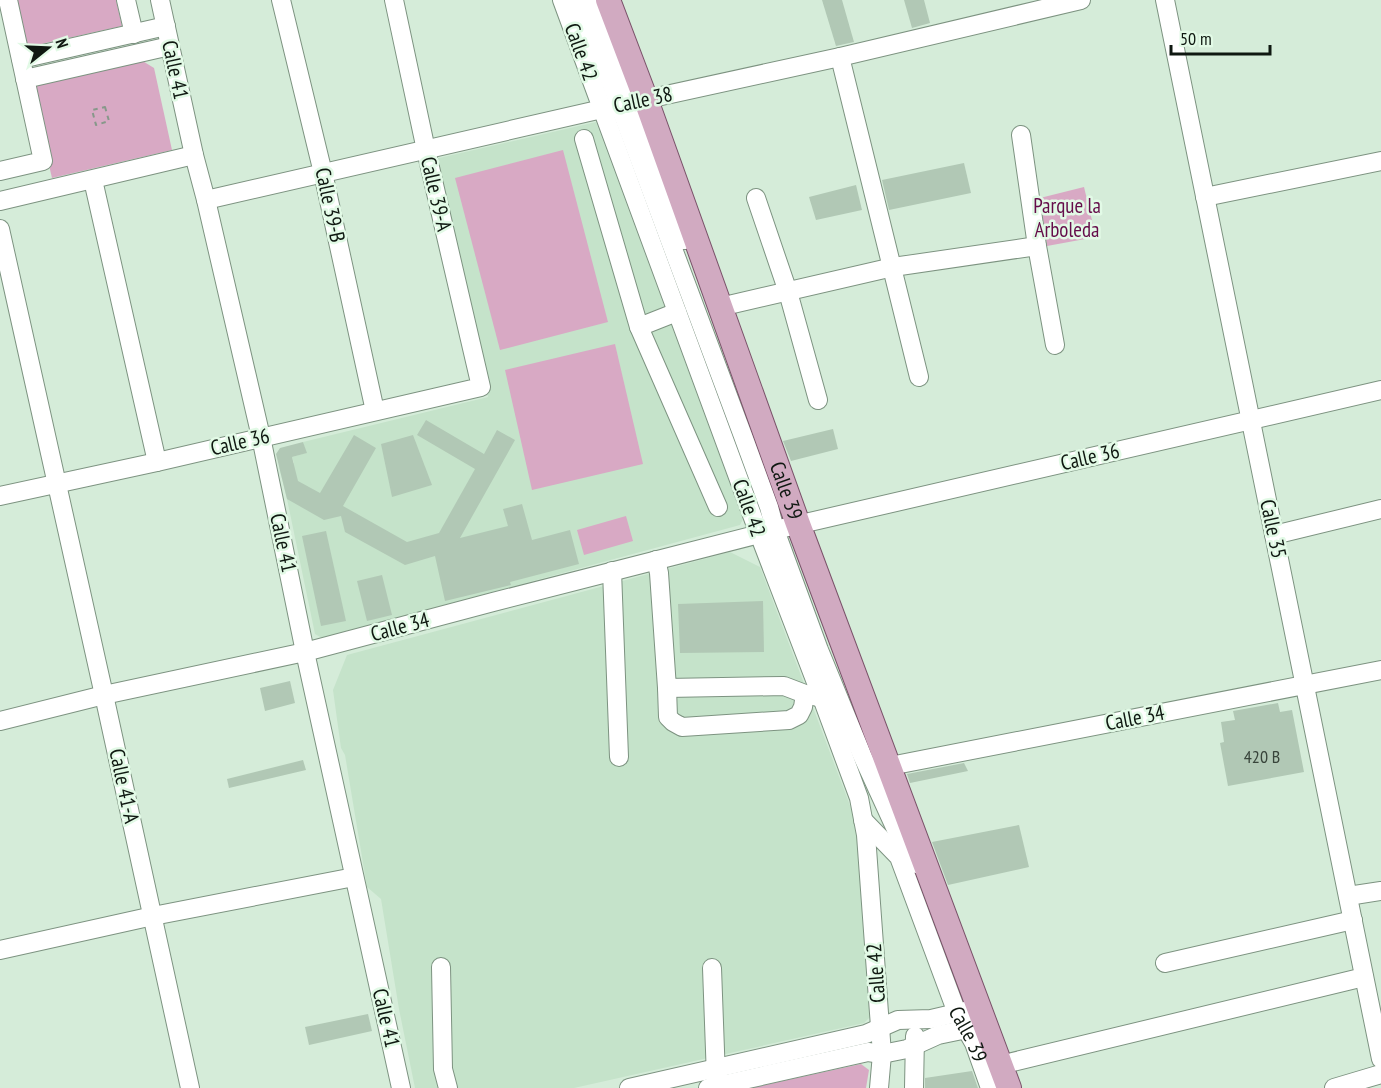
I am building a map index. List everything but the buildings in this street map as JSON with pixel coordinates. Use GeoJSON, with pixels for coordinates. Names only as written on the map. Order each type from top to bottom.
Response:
{"type":"FeatureCollection","features":[{"type":"Feature","properties":{"kind":"main road","name":"Calle 39"},"geometry":{"type":"LineString","coordinates":[[608,0],[625,104],[720,307],[780,529],[890,766],[967,1002],[1000,1077],[1009,1088]]}},
{"type":"Feature","properties":{"kind":"street"},"geometry":{"type":"LineString","coordinates":[[0,171],[43,161],[8,0]]}},
{"type":"Feature","properties":{"kind":"street"},"geometry":{"type":"LineString","coordinates":[[126,0],[134,33]]}},
{"type":"Feature","properties":{"kind":"street","name":"Calle 41"},"geometry":{"type":"LineString","coordinates":[[160,0],[261,437],[305,652],[401,1088]]}},
{"type":"Feature","properties":{"kind":"street","name":"Calle 39-B"},"geometry":{"type":"LineString","coordinates":[[281,0],[323,172],[375,411]]}},
{"type":"Feature","properties":{"kind":"street","name":"Calle 39-A"},"geometry":{"type":"LineString","coordinates":[[394,0],[481,387]]}},
{"type":"Feature","properties":{"kind":"street","name":"Calle 42"},"geometry":{"type":"LineString","coordinates":[[562,0],[625,104],[677,312],[780,529],[813,697],[859,798],[866,835],[880,1028]]}},
{"type":"Feature","properties":{"kind":"street"},"geometry":{"type":"LineString","coordinates":[[580,0],[710,311],[780,529],[841,670],[967,1002]]}},
{"type":"Feature","properties":{"kind":"street"},"geometry":{"type":"LineString","coordinates":[[595,0],[625,104]]}},
{"type":"Feature","properties":{"kind":"street","name":"Calle 38"},"geometry":{"type":"LineString","coordinates":[[206,200],[840,57],[1081,0]]}},
{"type":"Feature","properties":{"kind":"street","name":"Calle 35"},"geometry":{"type":"LineString","coordinates":[[1165,0],[1381,1059]]}},
{"type":"Feature","properties":{"kind":"street"},"geometry":{"type":"LineString","coordinates":[[21,59],[165,26]]}},
{"type":"Feature","properties":{"kind":"street"},"geometry":{"type":"LineString","coordinates":[[25,79],[170,45]]}},
{"type":"Feature","properties":{"kind":"street"},"geometry":{"type":"LineString","coordinates":[[840,57],[919,377]]}},
{"type":"Feature","properties":{"kind":"street"},"geometry":{"type":"LineString","coordinates":[[1021,135],[1037,246],[1055,345]]}},
{"type":"Feature","properties":{"kind":"street"},"geometry":{"type":"LineString","coordinates":[[584,138],[639,327],[718,507]]}},
{"type":"Feature","properties":{"kind":"street"},"geometry":{"type":"LineString","coordinates":[[0,201],[194,155]]}},
{"type":"Feature","properties":{"kind":"street"},"geometry":{"type":"LineString","coordinates":[[1205,197],[1381,161]]}},
{"type":"Feature","properties":{"kind":"street"},"geometry":{"type":"LineString","coordinates":[[93,180],[157,462]]}},
{"type":"Feature","properties":{"kind":"street"},"geometry":{"type":"LineString","coordinates":[[756,198],[788,292],[818,400]]}},
{"type":"Feature","properties":{"kind":"street","name":"Calle 41-A"},"geometry":{"type":"LineString","coordinates":[[0,229],[190,1088]]}},
{"type":"Feature","properties":{"kind":"street"},"geometry":{"type":"LineString","coordinates":[[720,307],[893,267],[1037,246]]}},
{"type":"Feature","properties":{"kind":"street"},"geometry":{"type":"LineString","coordinates":[[639,327],[677,312]]}},
{"type":"Feature","properties":{"kind":"street","name":"Calle 36"},"geometry":{"type":"LineString","coordinates":[[0,496],[481,387]]}},
{"type":"Feature","properties":{"kind":"street","name":"Calle 36"},"geometry":{"type":"LineString","coordinates":[[780,529],[1381,390]]}},
{"type":"Feature","properties":{"kind":"street"},"geometry":{"type":"LineString","coordinates":[[1274,535],[1381,509]]}},
{"type":"Feature","properties":{"kind":"street","name":"Calle 34"},"geometry":{"type":"LineString","coordinates":[[0,721],[104,695],[305,652],[780,529]]}},
{"type":"Feature","properties":{"kind":"street"},"geometry":{"type":"LineString","coordinates":[[656,560],[659,573],[668,717],[673,722],[682,727],[789,720],[799,715],[813,697],[784,686],[667,688]]}},
{"type":"Feature","properties":{"kind":"street"},"geometry":{"type":"LineString","coordinates":[[612,571],[620,757]]}},
{"type":"Feature","properties":{"kind":"street","name":"Calle 34"},"geometry":{"type":"LineString","coordinates":[[890,766],[1381,670]]}},
{"type":"Feature","properties":{"kind":"street"},"geometry":{"type":"LineString","coordinates":[[863,820],[899,857],[967,1002]]}},
{"type":"Feature","properties":{"kind":"street"},"geometry":{"type":"LineString","coordinates":[[0,950],[153,916],[354,877]]}},
{"type":"Feature","properties":{"kind":"street"},"geometry":{"type":"LineString","coordinates":[[1348,896],[1381,891]]}},
{"type":"Feature","properties":{"kind":"street"},"geometry":{"type":"LineString","coordinates":[[1165,963],[1353,920]]}},
{"type":"Feature","properties":{"kind":"street"},"geometry":{"type":"LineString","coordinates":[[441,967],[442,1069],[448,1088]]}},
{"type":"Feature","properties":{"kind":"street"},"geometry":{"type":"LineString","coordinates":[[712,968],[714,1081]]}},
{"type":"Feature","properties":{"kind":"street"},"geometry":{"type":"LineString","coordinates":[[1000,1077],[1364,976]]}},
{"type":"Feature","properties":{"kind":"street"},"geometry":{"type":"LineString","coordinates":[[714,1081],[866,1034],[898,1020],[931,1019],[967,1002]]}},
{"type":"Feature","properties":{"kind":"street"},"geometry":{"type":"LineString","coordinates":[[914,1088],[916,1018]]}},
{"type":"Feature","properties":{"kind":"street"},"geometry":{"type":"LineString","coordinates":[[879,1088],[882,1054],[880,1028]]}},
{"type":"Feature","properties":{"kind":"street"},"geometry":{"type":"LineString","coordinates":[[629,1088],[714,1081],[868,1052],[882,1054],[907,1049],[938,1035],[979,1033]]}},
{"type":"Feature","properties":{"kind":"street","name":"Calle 39"},"geometry":{"type":"LineString","coordinates":[[979,1033],[974,1043],[990,1088]]}},
{"type":"Feature","properties":{"kind":"street"},"geometry":{"type":"LineString","coordinates":[[1334,1088],[1381,1074]]}},
{"type":"Feature","properties":{"kind":"path"},"geometry":{"type":"LineString","coordinates":[[105,107],[109,122],[96,125],[92,110],[105,107]]}},
{"type":"Feature","properties":{"kind":"shaded area"},"geometry":{"type":"Polygon","coordinates":[[[596,122],[743,519],[740,525],[322,638],[315,634],[279,467],[294,463],[292,457],[306,453],[303,442],[488,397],[434,166],[439,158],[596,122]]]}},
{"type":"Feature","properties":{"kind":"shaded area"},"geometry":{"type":"Polygon","coordinates":[[[730,552],[760,567],[854,816],[864,886],[872,1015],[864,1023],[574,1088],[415,1088],[381,899],[367,887],[345,755],[341,748],[333,690],[347,655],[730,552]]]}},
{"type":"Feature","properties":{"kind":"green space"},"geometry":{"type":"Polygon","coordinates":[[[12,0],[116,0],[122,26],[23,48],[12,0]]]}},
{"type":"Feature","properties":{"kind":"green space"},"geometry":{"type":"Polygon","coordinates":[[[141,60],[154,68],[172,150],[52,178],[30,85],[141,60]]]}},
{"type":"Feature","properties":{"kind":"green space"},"geometry":{"type":"Polygon","coordinates":[[[563,150],[608,322],[500,350],[455,178],[563,150]]]}},
{"type":"Feature","properties":{"kind":"green space","name":"Parque la Arboleda"},"geometry":{"type":"Polygon","coordinates":[[[1084,187],[1096,237],[1047,246],[1040,198],[1084,187]]]}},
{"type":"Feature","properties":{"kind":"green space"},"geometry":{"type":"Polygon","coordinates":[[[615,344],[643,464],[532,490],[505,370],[615,344]]]}},
{"type":"Feature","properties":{"kind":"green space"},"geometry":{"type":"Polygon","coordinates":[[[626,516],[633,541],[584,555],[577,530],[626,516]]]}},
{"type":"Feature","properties":{"kind":"green space"},"geometry":{"type":"Polygon","coordinates":[[[861,1064],[869,1070],[866,1088],[751,1088],[861,1064]]]}}]}
